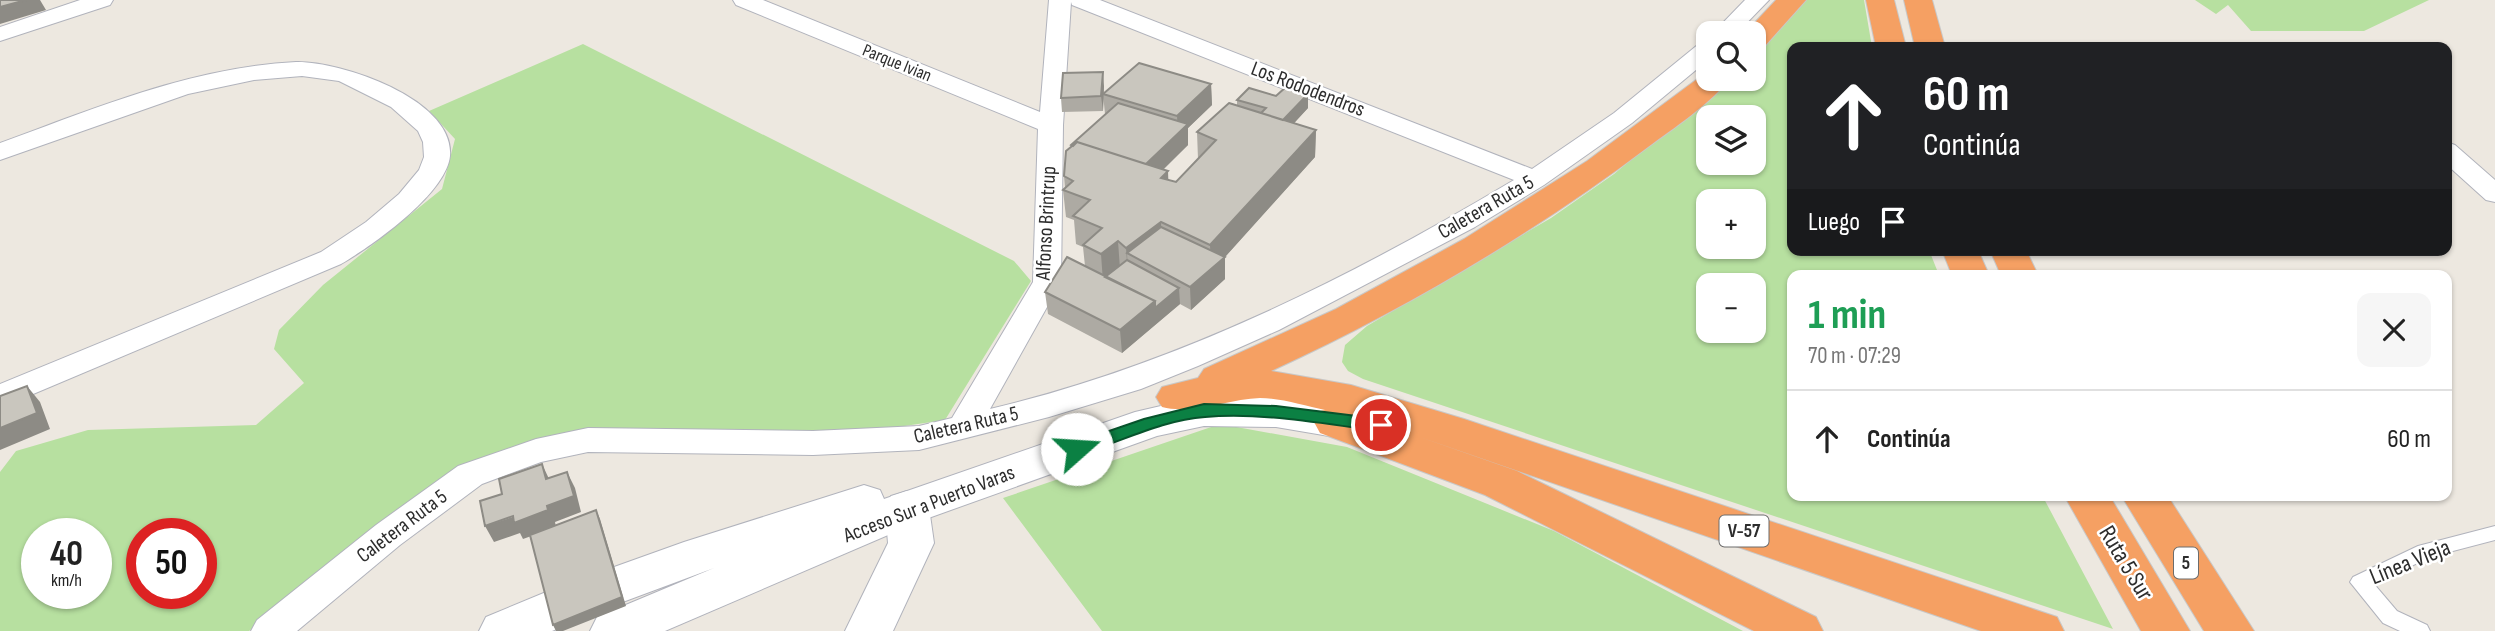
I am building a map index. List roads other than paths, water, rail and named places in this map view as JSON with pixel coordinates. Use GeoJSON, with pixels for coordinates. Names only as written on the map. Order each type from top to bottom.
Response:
{"type":"FeatureCollection","features":[{"type":"Feature","properties":{"kind":"highway"},"geometry":{"type":"LineString","coordinates":[[1766,28],[1792,0]]}},
{"type":"Feature","properties":{"kind":"highway"},"geometry":{"type":"LineString","coordinates":[[1880,0],[1890,42]]}},
{"type":"Feature","properties":{"kind":"highway"},"geometry":{"type":"LineString","coordinates":[[1918,0],[1929,42]]}},
{"type":"Feature","properties":{"kind":"highway"},"geometry":{"type":"LineString","coordinates":[[1177,397],[1264,360],[1401,290],[1480,244],[1536,211],[1609,160],[1698,91]]}},
{"type":"Feature","properties":{"kind":"highway","name":"V-57"},"geometry":{"type":"LineString","coordinates":[[1177,397],[1213,389],[1262,384],[1350,400],[1449,430],[2040,631]]}},
{"type":"Feature","properties":{"kind":"highway"},"geometry":{"type":"LineString","coordinates":[[1335,422],[1501,484],[1799,631]]}},
{"type":"Feature","properties":{"kind":"highway","name":"V-57"},"geometry":{"type":"LineString","coordinates":[[1335,422],[1449,430]]}},
{"type":"Feature","properties":{"kind":"highway","name":"Ruta 5 Sur"},"geometry":{"type":"LineString","coordinates":[[2090,501],[2166,631]]}},
{"type":"Feature","properties":{"kind":"highway","name":"5"},"geometry":{"type":"LineString","coordinates":[[2147,501],[2230,631]]}},
{"type":"Feature","properties":{"kind":"main road","name":"Acceso Sur a Puerto Varas"},"geometry":{"type":"LineString","coordinates":[[620,584],[684,560],[934,480],[1177,397]]}},
{"type":"Feature","properties":{"kind":"main road","name":"Acceso Sur a Puerto Varas"},"geometry":{"type":"LineString","coordinates":[[614,631],[907,509],[1150,423],[1204,411],[1276,412],[1335,422]]}},
{"type":"Feature","properties":{"kind":"main road"},"geometry":{"type":"LineString","coordinates":[[876,627],[911,543],[907,509]]}},
{"type":"Feature","properties":{"kind":"main road"},"geometry":{"type":"LineString","coordinates":[[503,631],[551,610]]}},
{"type":"Feature","properties":{"kind":"street"},"geometry":{"type":"LineString","coordinates":[[0,34],[69,5],[102,0]]}},
{"type":"Feature","properties":{"kind":"street","name":"Parque Ivian"},"geometry":{"type":"LineString","coordinates":[[744,0],[1051,125]]}},
{"type":"Feature","properties":{"kind":"street","name":"Alfonso Brintrup"},"geometry":{"type":"LineString","coordinates":[[964,426],[1047,282],[1051,125],[1060,0]]}},
{"type":"Feature","properties":{"kind":"street","name":"Los Rododendros"},"geometry":{"type":"LineString","coordinates":[[1080,0],[1535,179]]}},
{"type":"Feature","properties":{"kind":"street"},"geometry":{"type":"LineString","coordinates":[[1736,21],[1758,0]]}},
{"type":"Feature","properties":{"kind":"street","name":"Caletera Ruta 5"},"geometry":{"type":"LineString","coordinates":[[270,631],[388,535],[470,475],[536,451],[588,440],[799,443],[919,438],[1077,397],[1187,359],[1268,323],[1465,221],[1535,179],[1622,118],[1696,58]]}},
{"type":"Feature","properties":{"kind":"street"},"geometry":{"type":"LineString","coordinates":[[0,152],[183,89],[256,73],[307,69],[350,77],[408,108],[435,137],[438,153],[434,167],[410,197],[386,220],[350,247],[310,268],[0,397]]}},
{"type":"Feature","properties":{"kind":"street"},"geometry":{"type":"LineString","coordinates":[[2452,155],[2495,194]]}},
{"type":"Feature","properties":{"kind":"lane","name":"Línea Vieja"},"geometry":{"type":"LineString","coordinates":[[2420,631],[2389,617],[2360,583],[2425,551],[2495,533]]}}]}
